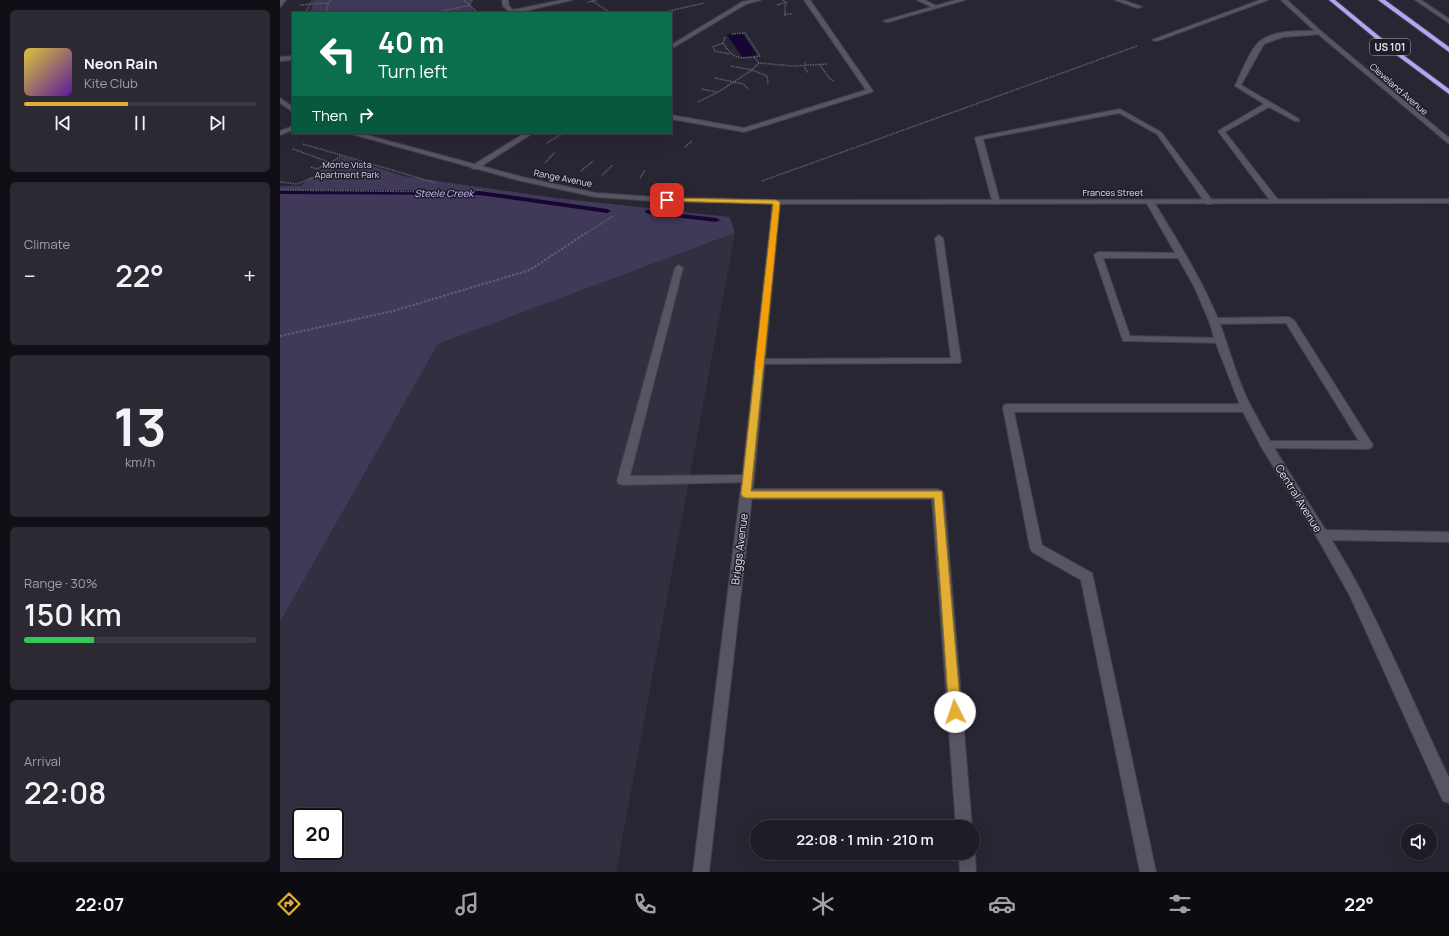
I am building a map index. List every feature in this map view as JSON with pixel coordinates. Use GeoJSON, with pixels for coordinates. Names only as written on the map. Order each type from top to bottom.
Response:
{"type":"FeatureCollection","features":[{"type":"Feature","properties":{"kind":"highway","name":"US 101"},"geometry":{"type":"LineString","coordinates":[[1332,0],[1389,47],[1449,92]]}},
{"type":"Feature","properties":{"kind":"highway","name":"US 101"},"geometry":{"type":"LineString","coordinates":[[1381,0],[1449,50]]}},
{"type":"Feature","properties":{"kind":"street"},"geometry":{"type":"LineString","coordinates":[[280,5],[283,0]]}},
{"type":"Feature","properties":{"kind":"street"},"geometry":{"type":"LineString","coordinates":[[505,0],[506,6],[510,12],[569,0]]}},
{"type":"Feature","properties":{"kind":"street"},"geometry":{"type":"LineString","coordinates":[[672,46],[744,3],[755,0]]}},
{"type":"Feature","properties":{"kind":"street"},"geometry":{"type":"LineString","coordinates":[[672,117],[744,130],[870,91],[807,0]]}},
{"type":"Feature","properties":{"kind":"street"},"geometry":{"type":"LineString","coordinates":[[920,0],[936,7]]}},
{"type":"Feature","properties":{"kind":"street"},"geometry":{"type":"LineString","coordinates":[[886,21],[962,0]]}},
{"type":"Feature","properties":{"kind":"street"},"geometry":{"type":"LineString","coordinates":[[1118,0],[1139,7]]}},
{"type":"Feature","properties":{"kind":"street"},"geometry":{"type":"LineString","coordinates":[[1154,40],[1265,0]]}},
{"type":"Feature","properties":{"kind":"street","name":"Cleveland Avenue"},"geometry":{"type":"LineString","coordinates":[[1284,0],[1449,142]]}},
{"type":"Feature","properties":{"kind":"street"},"geometry":{"type":"LineString","coordinates":[[1418,0],[1449,22]]}},
{"type":"Feature","properties":{"kind":"street"},"geometry":{"type":"LineString","coordinates":[[1297,120],[1238,86],[1261,43],[1279,36],[1293,33],[1320,32]]}},
{"type":"Feature","properties":{"kind":"street"},"geometry":{"type":"LineString","coordinates":[[280,59],[292,58]]}},
{"type":"Feature","properties":{"kind":"street"},"geometry":{"type":"LineString","coordinates":[[280,100],[292,109]]}},
{"type":"Feature","properties":{"kind":"street"},"geometry":{"type":"LineString","coordinates":[[1269,104],[1221,131],[1275,202]]}},
{"type":"Feature","properties":{"kind":"street"},"geometry":{"type":"LineString","coordinates":[[996,202],[979,138],[1120,111],[1158,133],[1209,202]]}},
{"type":"Feature","properties":{"kind":"street"},"geometry":{"type":"LineString","coordinates":[[280,134],[292,128]]}},
{"type":"Feature","properties":{"kind":"street","name":"Range Avenue"},"geometry":{"type":"LineString","coordinates":[[355,134],[521,179],[596,194],[654,199],[776,202]]}},
{"type":"Feature","properties":{"kind":"street"},"geometry":{"type":"LineString","coordinates":[[474,167],[528,134]]}},
{"type":"Feature","properties":{"kind":"street","name":"Frances Street"},"geometry":{"type":"LineString","coordinates":[[776,202],[1449,201]]}},
{"type":"Feature","properties":{"kind":"street","name":"Briggs Avenue"},"geometry":{"type":"LineString","coordinates":[[701,872],[748,478],[776,202]]}},
{"type":"Feature","properties":{"kind":"street","name":"Central Avenue"},"geometry":{"type":"LineString","coordinates":[[1150,202],[1199,286],[1214,321],[1220,341],[1246,408],[1266,445],[1322,535],[1355,593],[1449,795]]}},
{"type":"Feature","properties":{"kind":"street"},"geometry":{"type":"LineString","coordinates":[[759,362],[956,361],[939,238]]}},
{"type":"Feature","properties":{"kind":"street"},"geometry":{"type":"LineString","coordinates":[[1181,255],[1098,255],[1126,339],[1220,341]]}},
{"type":"Feature","properties":{"kind":"street"},"geometry":{"type":"LineString","coordinates":[[679,268],[623,480],[748,478]]}},
{"type":"Feature","properties":{"kind":"street"},"geometry":{"type":"LineString","coordinates":[[1214,321],[1289,320],[1367,445],[1266,445]]}},
{"type":"Feature","properties":{"kind":"street"},"geometry":{"type":"LineString","coordinates":[[1148,872],[1087,577],[1036,548],[1008,408],[1246,408]]}},
{"type":"Feature","properties":{"kind":"street"},"geometry":{"type":"LineString","coordinates":[[746,494],[938,494],[963,820]]}},
{"type":"Feature","properties":{"kind":"street"},"geometry":{"type":"LineString","coordinates":[[1322,535],[1449,537]]}},
{"type":"Feature","properties":{"kind":"street"},"geometry":{"type":"LineString","coordinates":[[967,860],[968,872]]}},
{"type":"Feature","properties":{"kind":"path"},"geometry":{"type":"LineString","coordinates":[[306,12],[313,0]]}},
{"type":"Feature","properties":{"kind":"path"},"geometry":{"type":"LineString","coordinates":[[328,12],[327,11],[328,3],[331,0]]}},
{"type":"Feature","properties":{"kind":"path"},"geometry":{"type":"LineString","coordinates":[[464,0],[477,12]]}},
{"type":"Feature","properties":{"kind":"path"},"geometry":{"type":"LineString","coordinates":[[470,5],[472,0]]}},
{"type":"Feature","properties":{"kind":"path"},"geometry":{"type":"LineString","coordinates":[[783,0],[787,3],[785,5],[785,17]]}},
{"type":"Feature","properties":{"kind":"path"},"geometry":{"type":"LineString","coordinates":[[592,1],[609,12]]}},
{"type":"Feature","properties":{"kind":"path"},"geometry":{"type":"LineString","coordinates":[[664,12],[709,2]]}},
{"type":"Feature","properties":{"kind":"path"},"geometry":{"type":"LineString","coordinates":[[295,5],[328,3]]}},
{"type":"Feature","properties":{"kind":"path"},"geometry":{"type":"LineString","coordinates":[[438,12],[470,5]]}},
{"type":"Feature","properties":{"kind":"path"},"geometry":{"type":"LineString","coordinates":[[744,33],[760,56],[738,59],[715,51],[713,47],[723,43],[726,35],[744,33]]}},
{"type":"Feature","properties":{"kind":"path"},"geometry":{"type":"LineString","coordinates":[[723,43],[730,55]]}},
{"type":"Feature","properties":{"kind":"path"},"geometry":{"type":"LineString","coordinates":[[754,57],[759,64],[780,67],[805,67],[849,62]]}},
{"type":"Feature","properties":{"kind":"path"},"geometry":{"type":"LineString","coordinates":[[805,62],[805,67],[808,73]]}},
{"type":"Feature","properties":{"kind":"path"},"geometry":{"type":"LineString","coordinates":[[692,104],[718,92],[759,64]]}},
{"type":"Feature","properties":{"kind":"path"},"geometry":{"type":"LineString","coordinates":[[730,66],[752,70],[767,76],[768,84]]}},
{"type":"Feature","properties":{"kind":"path"},"geometry":{"type":"LineString","coordinates":[[715,78],[743,84],[748,89]]}},
{"type":"Feature","properties":{"kind":"path"},"geometry":{"type":"LineString","coordinates":[[702,89],[718,92]]}},
{"type":"Feature","properties":{"kind":"path"},"geometry":{"type":"LineString","coordinates":[[302,143],[436,183]]}},
{"type":"Feature","properties":{"kind":"path"},"geometry":{"type":"LineString","coordinates":[[289,147],[326,161],[328,164]]}},
{"type":"Feature","properties":{"kind":"path"},"geometry":{"type":"LineString","coordinates":[[542,167],[554,152]]}},
{"type":"Feature","properties":{"kind":"path"},"geometry":{"type":"LineString","coordinates":[[311,167],[317,169],[342,156]]}},
{"type":"Feature","properties":{"kind":"path"},"geometry":{"type":"LineString","coordinates":[[577,174],[593,161]]}},
{"type":"Feature","properties":{"kind":"path"},"geometry":{"type":"LineString","coordinates":[[280,182],[297,184],[317,176],[328,164]]}},
{"type":"Feature","properties":{"kind":"path"},"geometry":{"type":"LineString","coordinates":[[598,178],[613,165]]}},
{"type":"Feature","properties":{"kind":"path"},"geometry":{"type":"LineString","coordinates":[[280,190],[447,192]]}},
{"type":"Feature","properties":{"kind":"shaded area"},"geometry":{"type":"Polygon","coordinates":[[[742,33],[757,55],[742,57],[727,35],[742,33]]]}},
{"type":"Feature","properties":{"kind":"shaded area"},"geometry":{"type":"Polygon","coordinates":[[[735,233],[616,872],[280,872],[280,622],[438,344],[735,233]]]}},
{"type":"Feature","properties":{"kind":"green space"},"geometry":{"type":"Polygon","coordinates":[[[314,0],[471,0],[470,5],[474,11],[470,12],[310,12],[314,0]]]}},
{"type":"Feature","properties":{"kind":"green space","name":"Monte Vista Apartment Park"},"geometry":{"type":"Polygon","coordinates":[[[344,157],[403,176],[556,198],[730,217],[735,233],[438,344],[280,622],[280,186],[301,186],[307,180],[344,157]]]}},
{"type":"Feature","properties":{"kind":"waterway","name":"Steele Creek"},"geometry":{"type":"LineString","coordinates":[[280,192],[479,193],[607,211]]}},
{"type":"Feature","properties":{"kind":"waterway","name":"Steele Creek"},"geometry":{"type":"LineString","coordinates":[[649,212],[716,220]]}},
{"type":"Feature","properties":{"kind":"slow traffic"},"geometry":{"type":"LineString","coordinates":[[759,368],[776,206]]}},
{"type":"Feature","properties":{"kind":"route"},"geometry":{"type":"LineString","coordinates":[[667,200],[776,202],[746,494],[938,494],[955,712]]}}]}
